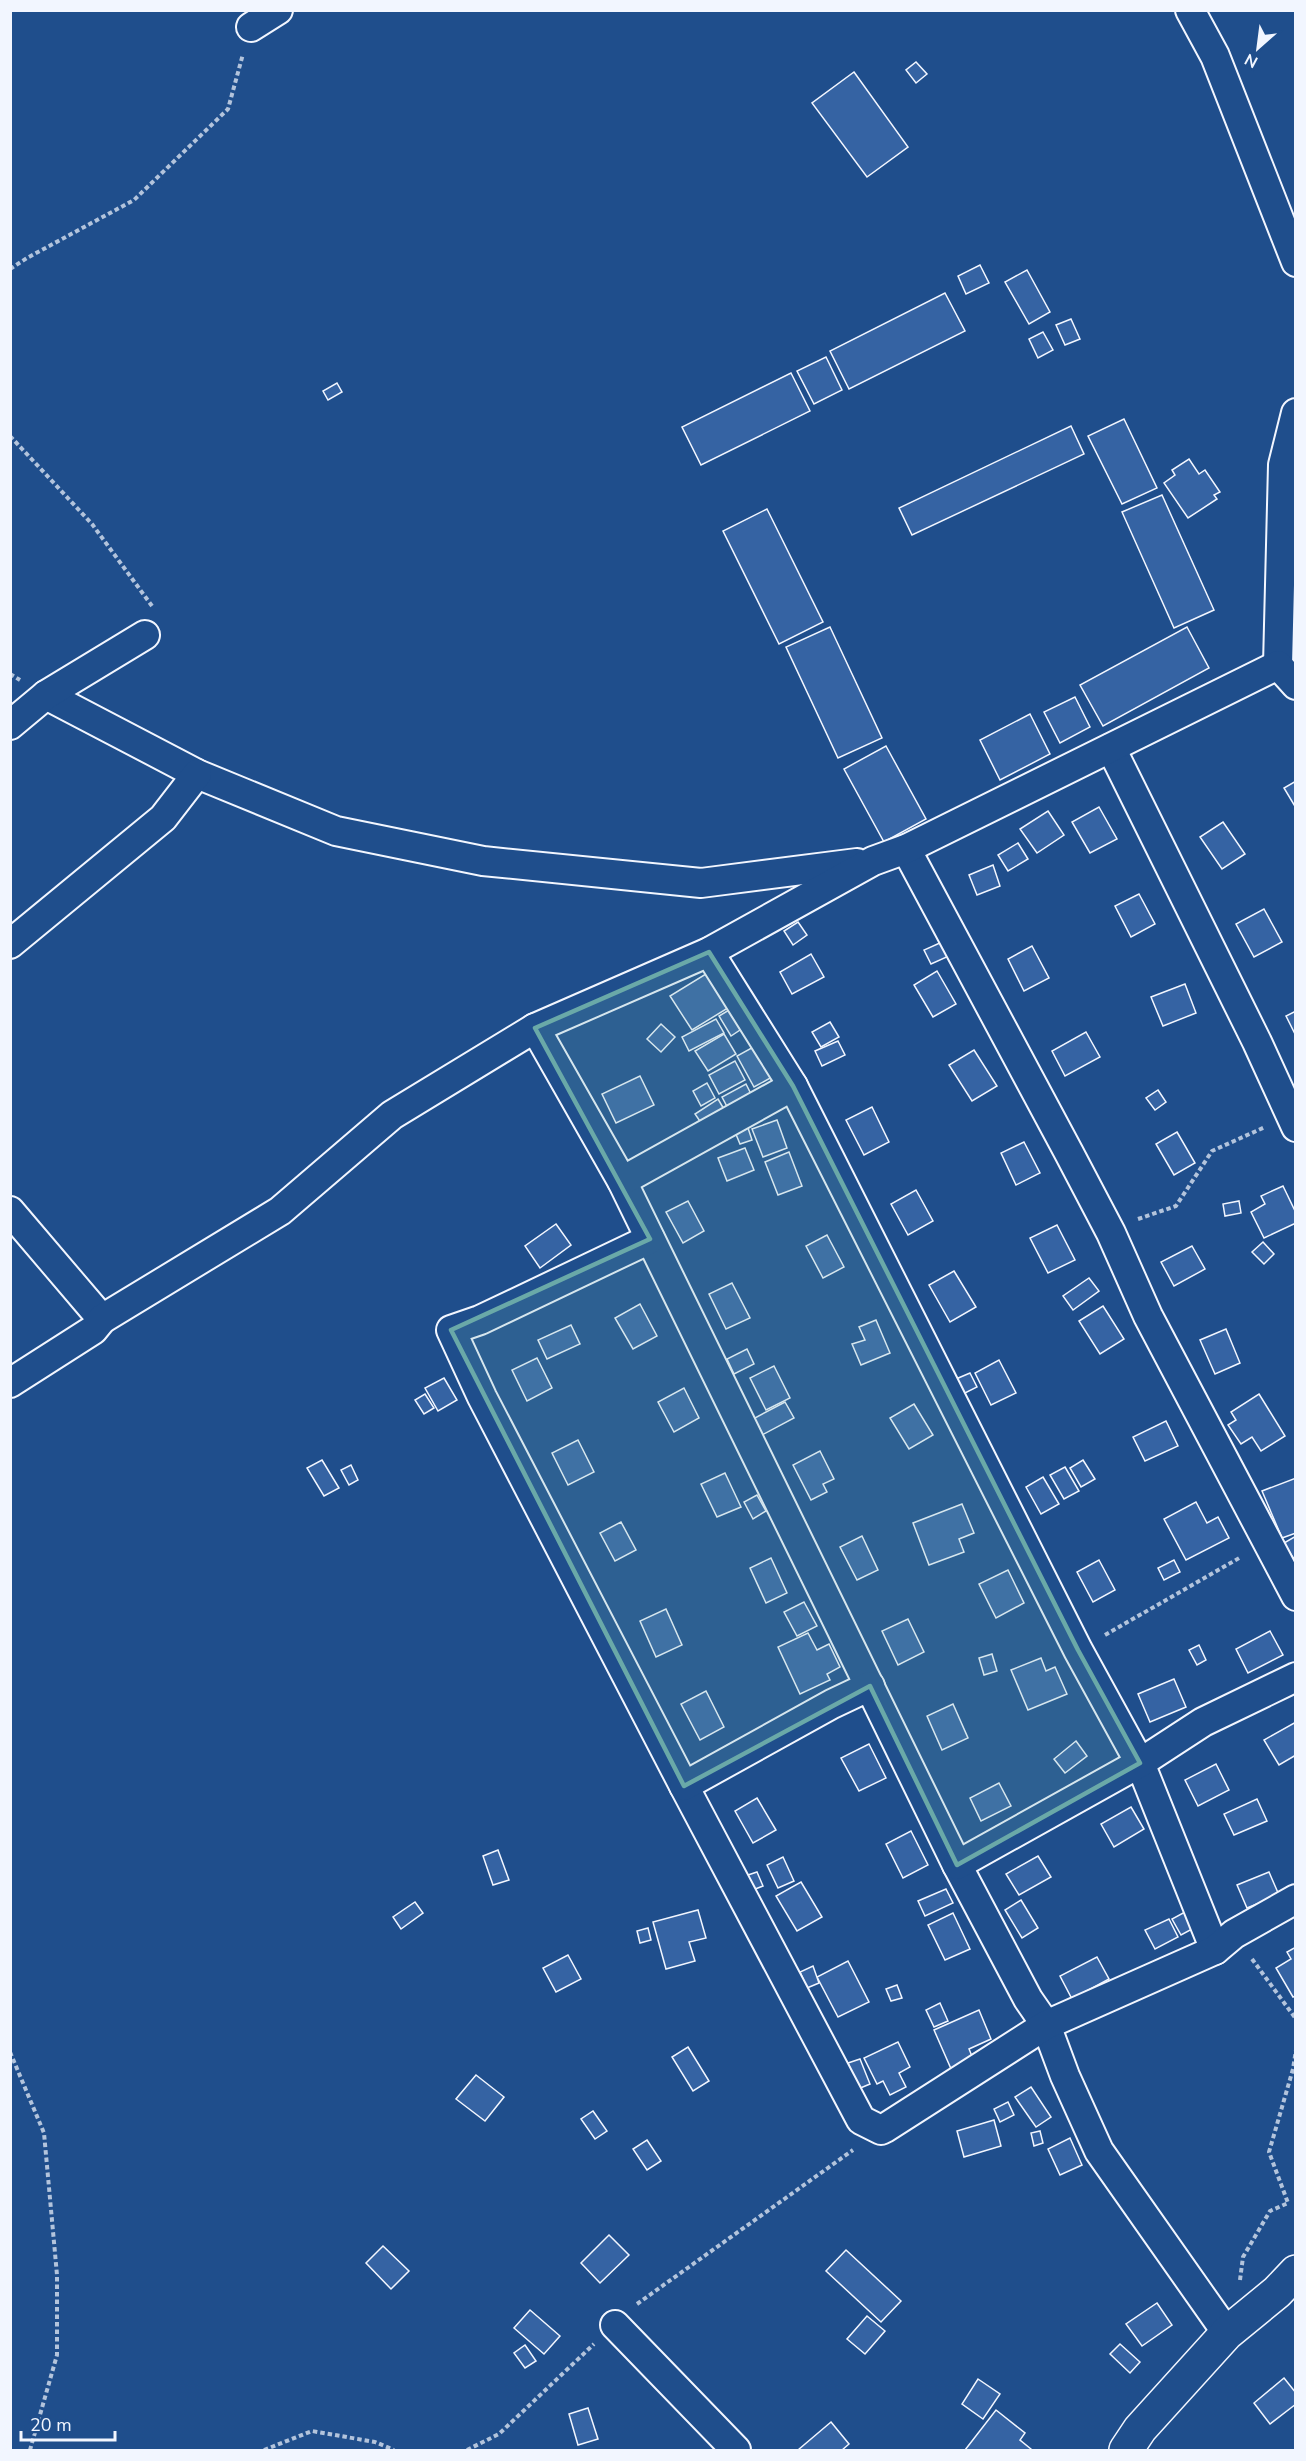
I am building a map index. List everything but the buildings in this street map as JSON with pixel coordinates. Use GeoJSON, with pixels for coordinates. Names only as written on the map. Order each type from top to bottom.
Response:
{"type":"FeatureCollection","features":[{"type":"Feature","properties":{"kind":"street"},"geometry":{"type":"LineString","coordinates":[[251,27],[278,10]]}},
{"type":"Feature","properties":{"kind":"street"},"geometry":{"type":"LineString","coordinates":[[1190,10],[1215,56],[1296,262]]}},
{"type":"Feature","properties":{"kind":"street"},"geometry":{"type":"LineString","coordinates":[[10,1383],[93,1330],[102,1319],[280,1211],[392,1115],[535,1028],[709,952],[873,861],[906,849],[1111,747],[1287,675],[1283,465],[1296,413]]}},
{"type":"Feature","properties":{"kind":"street"},"geometry":{"type":"LineString","coordinates":[[10,725],[46,695],[145,635]]}},
{"type":"Feature","properties":{"kind":"street"},"geometry":{"type":"LineString","coordinates":[[46,695],[196,774],[336,831],[483,861],[702,883],[873,861]]}},
{"type":"Feature","properties":{"kind":"street"},"geometry":{"type":"LineString","coordinates":[[1111,747],[1257,1042],[1293,1121]]}},
{"type":"Feature","properties":{"kind":"street"},"geometry":{"type":"LineString","coordinates":[[10,944],[163,818],[196,774]]}},
{"type":"Feature","properties":{"kind":"street"},"geometry":{"type":"LineString","coordinates":[[906,849],[1111,1233],[1148,1316],[1296,1596]]}},
{"type":"Feature","properties":{"kind":"street"},"geometry":{"type":"LineString","coordinates":[[709,952],[793,1086],[1078,1650],[1140,1763],[1225,1942]]}},
{"type":"Feature","properties":{"kind":"street"},"geometry":{"type":"LineString","coordinates":[[535,1028],[621,1181],[957,1865],[1028,1999],[1046,2025],[1065,2076],[1099,2151],[1227,2333]]}},
{"type":"Feature","properties":{"kind":"street"},"geometry":{"type":"LineString","coordinates":[[621,1181],[793,1086]]}},
{"type":"Feature","properties":{"kind":"street"},"geometry":{"type":"LineString","coordinates":[[10,1211],[102,1319]]}},
{"type":"Feature","properties":{"kind":"street"},"geometry":{"type":"LineString","coordinates":[[650,1239],[480,1320],[451,1330],[482,1397],[861,2120],[881,2130],[1046,2025],[1225,1942],[1296,1899]]}},
{"type":"Feature","properties":{"kind":"street"},"geometry":{"type":"LineString","coordinates":[[957,1865],[1140,1763],[1203,1722],[1296,1677]]}},
{"type":"Feature","properties":{"kind":"street"},"geometry":{"type":"LineString","coordinates":[[684,1786],[870,1686]]}},
{"type":"Feature","properties":{"kind":"street"},"geometry":{"type":"LineString","coordinates":[[1126,2451],[1140,2429],[1227,2333],[1277,2292],[1296,2272]]}},
{"type":"Feature","properties":{"kind":"street"},"geometry":{"type":"LineString","coordinates":[[615,2325],[736,2451]]}},
{"type":"Feature","properties":{"kind":"path"},"geometry":{"type":"LineString","coordinates":[[10,269],[134,200],[228,109],[251,27]]}},
{"type":"Feature","properties":{"kind":"path"},"geometry":{"type":"LineString","coordinates":[[10,436],[92,524],[153,607],[145,635]]}},
{"type":"Feature","properties":{"kind":"path"},"geometry":{"type":"LineString","coordinates":[[1111,1233],[1130,1222],[1176,1206],[1212,1151],[1293,1121]]}},
{"type":"Feature","properties":{"kind":"path"},"geometry":{"type":"LineString","coordinates":[[1078,1650],[1267,1542]]}},
{"type":"Feature","properties":{"kind":"path"},"geometry":{"type":"LineString","coordinates":[[1225,1942],[1296,2019]]}},
{"type":"Feature","properties":{"kind":"path"},"geometry":{"type":"LineString","coordinates":[[1259,2307],[1240,2282],[1243,2257],[1270,2211],[1288,2203],[1269,2152],[1293,2069],[1296,2050]]}},
{"type":"Feature","properties":{"kind":"path"},"geometry":{"type":"LineString","coordinates":[[10,2052],[44,2133],[57,2275],[57,2355],[30,2451]]}},
{"type":"Feature","properties":{"kind":"path"},"geometry":{"type":"LineString","coordinates":[[467,2451],[499,2434],[640,2301],[881,2130]]}},
{"type":"Feature","properties":{"kind":"path"},"geometry":{"type":"LineString","coordinates":[[264,2451],[312,2431],[375,2442],[394,2451]]}},
{"type":"Feature","properties":{"kind":"highlighted area"},"geometry":{"type":"Polygon","coordinates":[[[709,952],[793,1086],[1078,1650],[1140,1763],[957,1865],[870,1686],[684,1786],[451,1330],[650,1239],[535,1028],[709,952]]]}}]}
